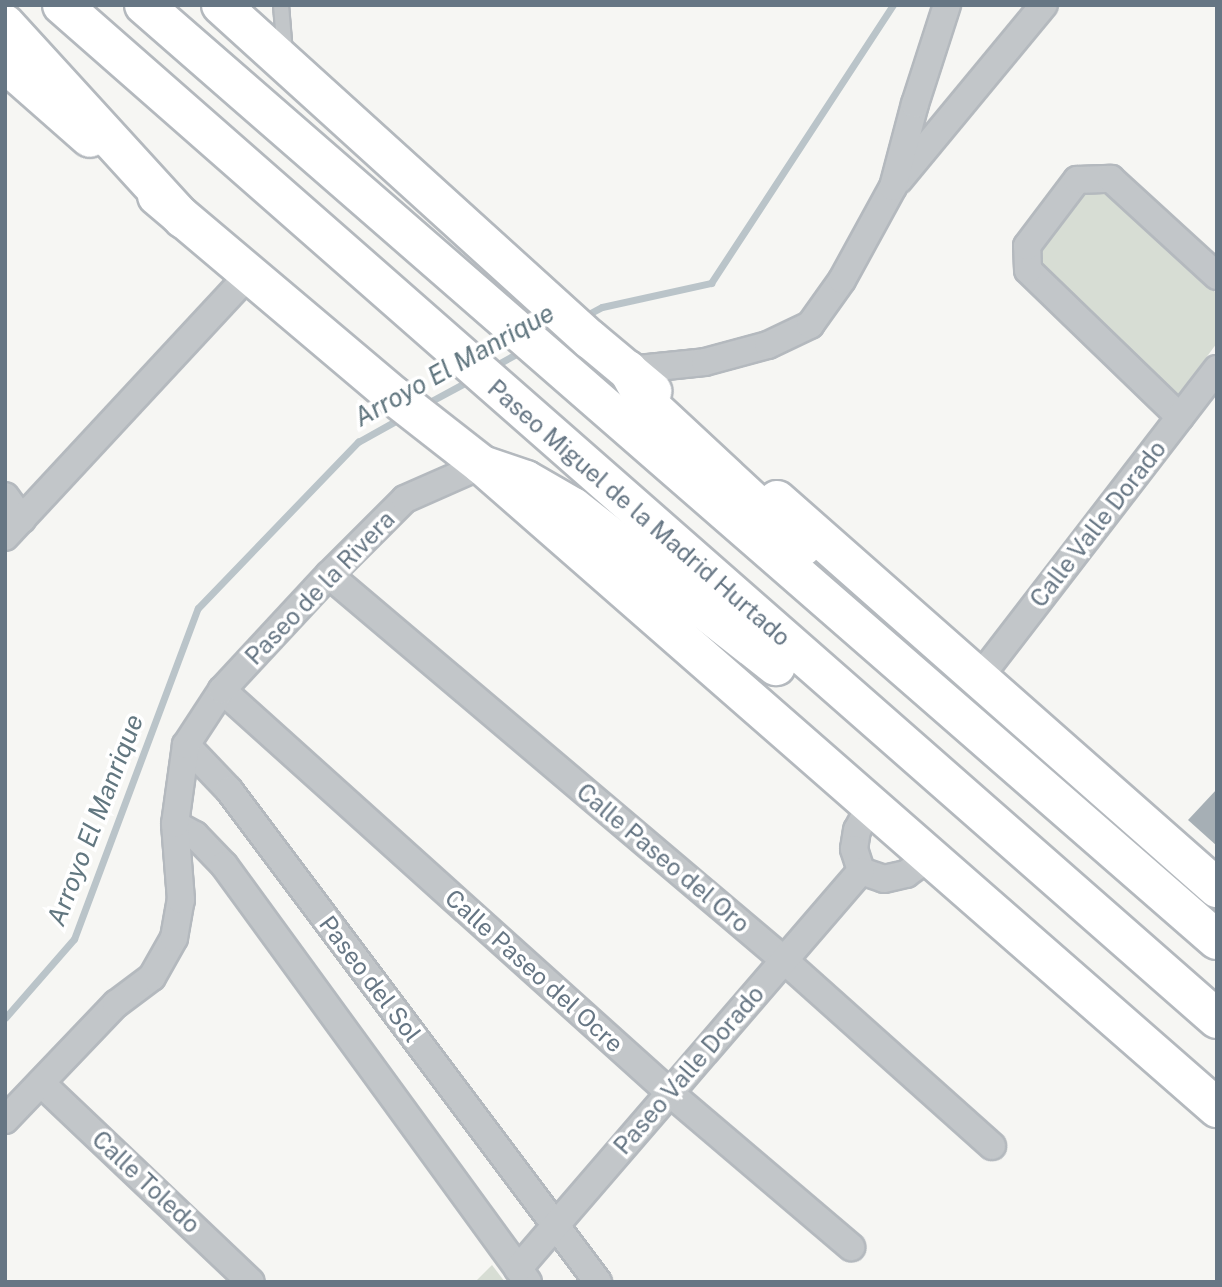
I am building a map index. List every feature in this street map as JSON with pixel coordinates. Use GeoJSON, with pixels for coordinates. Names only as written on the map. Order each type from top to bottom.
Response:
{"type":"FeatureCollection","features":[{"type":"Feature","properties":{"kind":"main road","name":"Paseo Miguel de la Madrid Hurtado"},"geometry":{"type":"LineString","coordinates":[[62,5],[1217,1020]]}},
{"type":"Feature","properties":{"kind":"main road"},"geometry":{"type":"LineString","coordinates":[[144,5],[1217,940]]}},
{"type":"Feature","properties":{"kind":"main road"},"geometry":{"type":"LineString","coordinates":[[221,5],[591,340],[1213,881]]}},
{"type":"Feature","properties":{"kind":"main road"},"geometry":{"type":"LineString","coordinates":[[5,24],[183,219]]}},
{"type":"Feature","properties":{"kind":"main road"},"geometry":{"type":"LineString","coordinates":[[5,63],[183,219],[395,397],[482,466],[1217,1108]]}},
{"type":"Feature","properties":{"kind":"main road"},"geometry":{"type":"LineString","coordinates":[[628,370],[646,402],[904,641],[1002,755]]}},
{"type":"Feature","properties":{"kind":"main road"},"geometry":{"type":"LineString","coordinates":[[482,466],[526,480],[573,507],[812,693],[874,719]]}},
{"type":"Feature","properties":{"kind":"street"},"geometry":{"type":"LineString","coordinates":[[893,187],[915,104],[947,5]]}},
{"type":"Feature","properties":{"kind":"street"},"geometry":{"type":"LineString","coordinates":[[628,370],[705,362],[768,345],[810,325],[842,280],[893,187],[1044,5]]}},
{"type":"Feature","properties":{"kind":"street"},"geometry":{"type":"LineString","coordinates":[[1180,417],[1028,270],[1027,246],[1077,180],[1111,179],[1217,276]]}},
{"type":"Feature","properties":{"kind":"street"},"geometry":{"type":"LineString","coordinates":[[14,528],[249,274]]}},
{"type":"Feature","properties":{"kind":"street","name":"Calle Valle Dorado"},"geometry":{"type":"LineString","coordinates":[[979,678],[1217,369]]}},
{"type":"Feature","properties":{"kind":"street","name":"Paseo de la Rivera"},"geometry":{"type":"LineString","coordinates":[[186,745],[222,690],[329,575],[405,499],[482,466]]}},
{"type":"Feature","properties":{"kind":"street"},"geometry":{"type":"LineString","coordinates":[[5,496],[14,528]]}},
{"type":"Feature","properties":{"kind":"street","name":"Calle Paseo del Oro"},"geometry":{"type":"LineString","coordinates":[[329,575],[784,960],[992,1146]]}},
{"type":"Feature","properties":{"kind":"street","name":"Calle Paseo del Ocre"},"geometry":{"type":"LineString","coordinates":[[222,690],[670,1093],[851,1247]]}},
{"type":"Feature","properties":{"kind":"street"},"geometry":{"type":"LineString","coordinates":[[5,1120],[116,1004],[152,977],[174,938],[181,900],[175,824],[186,745]]}},
{"type":"Feature","properties":{"kind":"street","name":"Paseo del Sol"},"geometry":{"type":"LineString","coordinates":[[186,745],[229,790],[597,1282]]}},
{"type":"Feature","properties":{"kind":"street"},"geometry":{"type":"LineString","coordinates":[[870,806],[857,830],[854,849],[861,871],[884,879],[906,874],[929,857]]}},
{"type":"Feature","properties":{"kind":"street","name":"Paseo del Sol"},"geometry":{"type":"LineString","coordinates":[[175,824],[195,835],[224,865],[523,1275]]}},
{"type":"Feature","properties":{"kind":"street","name":"Paseo Valle Dorado"},"geometry":{"type":"LineString","coordinates":[[523,1275],[555,1226],[861,871]]}},
{"type":"Feature","properties":{"kind":"street","name":"Calle Toledo"},"geometry":{"type":"LineString","coordinates":[[41,1083],[251,1282]]}},
{"type":"Feature","properties":{"kind":"lane"},"geometry":{"type":"LineString","coordinates":[[281,5],[285,62]]}},
{"type":"Feature","properties":{"kind":"shaded area"},"geometry":{"type":"Polygon","coordinates":[[[1105,188],[1217,294],[1217,343],[1176,398],[1038,267],[1039,243],[1080,189],[1105,188]]]}},
{"type":"Feature","properties":{"kind":"shaded area"},"geometry":{"type":"Polygon","coordinates":[[[492,1265],[505,1282],[475,1282],[492,1265]]]}},
{"type":"Feature","properties":{"kind":"building"},"geometry":{"type":"Polygon","coordinates":[[[1217,789],[1217,846],[1188,820],[1217,789]]]}},
{"type":"Feature","properties":{"kind":"waterway","name":"Arroyo El Manrique"},"geometry":{"type":"LineString","coordinates":[[583,317],[602,307],[711,283],[893,5]]}},
{"type":"Feature","properties":{"kind":"waterway","name":"Arroyo El Manrique"},"geometry":{"type":"LineString","coordinates":[[491,368],[524,350]]}},
{"type":"Feature","properties":{"kind":"waterway","name":"Arroyo El Manrique"},"geometry":{"type":"LineString","coordinates":[[424,405],[472,379]]}},
{"type":"Feature","properties":{"kind":"waterway","name":"Arroyo El Manrique"},"geometry":{"type":"LineString","coordinates":[[5,1018],[74,939],[198,608],[358,442],[401,418]]}}]}
